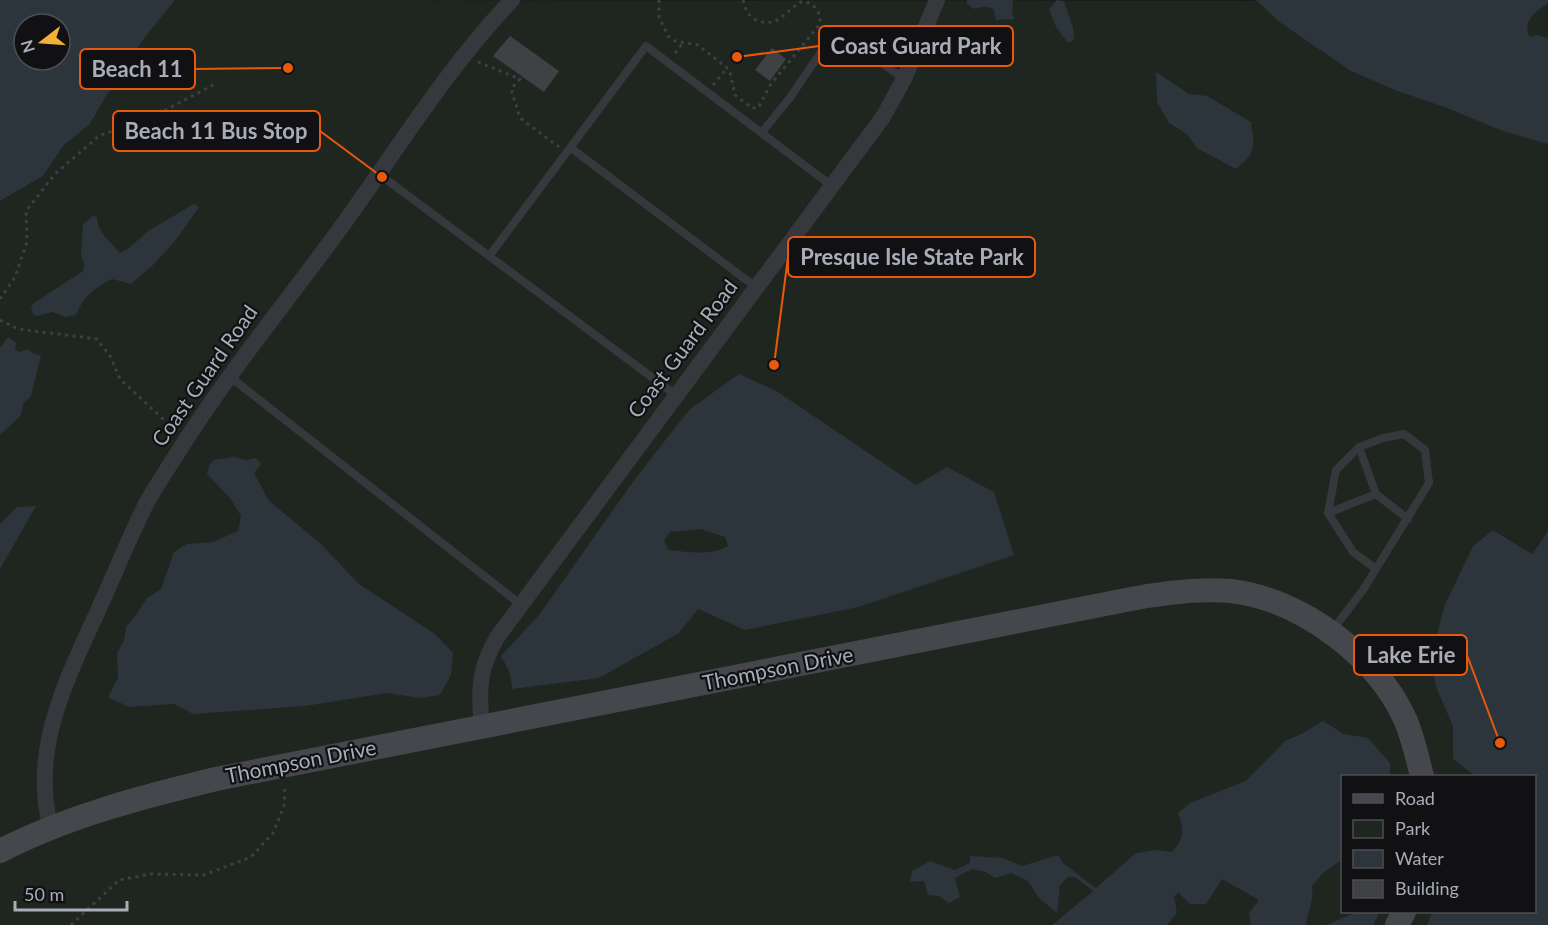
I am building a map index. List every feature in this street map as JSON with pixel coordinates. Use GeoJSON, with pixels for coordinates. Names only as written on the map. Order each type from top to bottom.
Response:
{"type":"FeatureCollection","features":[{"type":"Feature","properties":{"kind":"street","name":"Coast Guard Road"},"geometry":{"type":"LineString","coordinates":[[51,829],[45,764],[48,735],[69,674],[147,503],[229,376],[464,57],[512,0]]}},
{"type":"Feature","properties":{"kind":"street","name":"Coast Guard Road"},"geometry":{"type":"LineString","coordinates":[[482,726],[482,672],[487,653],[520,604],[883,117],[904,79],[937,0]]}},
{"type":"Feature","properties":{"kind":"street","name":"Thompson Drive"},"geometry":{"type":"LineString","coordinates":[[0,851],[121,803],[156,793],[285,765],[1160,594],[1210,590],[1256,596],[1297,612],[1330,632],[1353,651],[1370,668],[1396,704],[1413,741],[1422,775]]}},
{"type":"Feature","properties":{"kind":"lane"},"geometry":{"type":"LineString","coordinates":[[762,132],[789,99],[836,30],[904,79]]}},
{"type":"Feature","properties":{"kind":"lane"},"geometry":{"type":"LineString","coordinates":[[490,255],[646,46],[832,186]]}},
{"type":"Feature","properties":{"kind":"lane"},"geometry":{"type":"LineString","coordinates":[[569,151],[757,288]]}},
{"type":"Feature","properties":{"kind":"lane"},"geometry":{"type":"LineString","coordinates":[[380,174],[677,396]]}},
{"type":"Feature","properties":{"kind":"lane"},"geometry":{"type":"LineString","coordinates":[[229,376],[520,604]]}},
{"type":"Feature","properties":{"kind":"lane"},"geometry":{"type":"LineString","coordinates":[[1330,632],[1364,590],[1429,483],[1425,450],[1404,434],[1383,438],[1359,447],[1336,470],[1328,513],[1353,552],[1376,569]]}},
{"type":"Feature","properties":{"kind":"lane"},"geometry":{"type":"LineString","coordinates":[[1359,447],[1376,494],[1408,519]]}},
{"type":"Feature","properties":{"kind":"lane"},"geometry":{"type":"LineString","coordinates":[[1328,513],[1376,494]]}},
{"type":"Feature","properties":{"kind":"path"},"geometry":{"type":"LineString","coordinates":[[659,0],[659,17],[668,36],[683,43],[698,45],[727,68],[735,95],[752,108],[758,108],[771,84],[820,24],[821,17],[816,7],[803,1],[784,17],[773,23],[763,23],[752,18],[745,9],[743,0]]}},
{"type":"Feature","properties":{"kind":"path"},"geometry":{"type":"LineString","coordinates":[[671,58],[683,43]]}},
{"type":"Feature","properties":{"kind":"path"},"geometry":{"type":"LineString","coordinates":[[464,57],[520,79],[511,89],[520,118],[569,151]]}},
{"type":"Feature","properties":{"kind":"path"},"geometry":{"type":"LineString","coordinates":[[710,89],[727,68]]}},
{"type":"Feature","properties":{"kind":"path"},"geometry":{"type":"LineString","coordinates":[[0,299],[15,277],[27,242],[26,211],[55,174],[99,136],[162,112],[215,84]]}},
{"type":"Feature","properties":{"kind":"path"},"geometry":{"type":"LineString","coordinates":[[0,320],[18,329],[97,339],[110,356],[120,379],[186,440]]}},
{"type":"Feature","properties":{"kind":"path"},"geometry":{"type":"LineString","coordinates":[[71,925],[119,880],[151,874],[204,875],[251,857],[273,833],[284,806],[285,765]]}},
{"type":"Feature","properties":{"kind":"green space"},"geometry":{"type":"Polygon","coordinates":[[[175,0],[1548,1],[1548,531],[1532,554],[1493,530],[1473,547],[1445,604],[1436,637],[1432,667],[1436,687],[1453,727],[1453,758],[1474,775],[1341,775],[1341,913],[1432,913],[1427,925],[0,925],[0,201],[43,176],[63,146],[90,124],[112,86],[146,36],[175,0]]]}},
{"type":"Feature","properties":{"kind":"water"},"geometry":{"type":"Polygon","coordinates":[[[0,0],[175,0],[146,36],[112,86],[90,124],[63,146],[43,176],[0,201],[0,0]]]}},
{"type":"Feature","properties":{"kind":"water"},"geometry":{"type":"Polygon","coordinates":[[[967,0],[1013,0],[1012,14],[1015,18],[996,20],[994,10],[986,7],[974,9],[967,4],[967,0]]]}},
{"type":"Feature","properties":{"kind":"water"},"geometry":{"type":"Polygon","coordinates":[[[1057,0],[1064,1],[1073,28],[1074,40],[1068,43],[1056,27],[1049,9],[1057,0]]]}},
{"type":"Feature","properties":{"kind":"water"},"geometry":{"type":"Polygon","coordinates":[[[1256,0],[1548,0],[1548,3],[1531,17],[1527,26],[1530,37],[1536,35],[1548,38],[1548,144],[1503,131],[1351,71],[1278,21],[1256,0]]]}},
{"type":"Feature","properties":{"kind":"water"},"geometry":{"type":"Polygon","coordinates":[[[1156,72],[1189,94],[1207,96],[1251,122],[1253,143],[1251,154],[1243,164],[1236,169],[1197,148],[1187,134],[1169,123],[1157,102],[1156,72]]]}},
{"type":"Feature","properties":{"kind":"water"},"geometry":{"type":"Polygon","coordinates":[[[194,204],[199,207],[175,241],[131,284],[112,279],[106,282],[86,298],[76,315],[65,317],[53,312],[37,316],[33,314],[31,307],[34,303],[83,271],[84,264],[81,256],[83,224],[93,216],[97,217],[102,233],[120,253],[148,231],[194,204]]]}},
{"type":"Feature","properties":{"kind":"water"},"geometry":{"type":"Polygon","coordinates":[[[8,337],[16,342],[15,349],[19,352],[29,349],[32,353],[41,356],[31,396],[23,404],[21,415],[0,435],[0,348],[8,337]]]}},
{"type":"Feature","properties":{"kind":"water"},"geometry":{"type":"Polygon","coordinates":[[[739,374],[778,392],[916,485],[947,467],[994,492],[1014,555],[858,607],[745,630],[698,609],[679,633],[599,678],[512,689],[510,673],[501,656],[539,615],[635,479],[689,410],[739,374]],[[700,529],[670,532],[664,541],[669,550],[707,552],[728,546],[725,537],[700,529]]]}},
{"type":"Feature","properties":{"kind":"water"},"geometry":{"type":"Polygon","coordinates":[[[234,457],[246,460],[256,458],[261,464],[254,473],[269,501],[320,543],[359,584],[435,634],[453,653],[451,675],[440,695],[420,698],[387,693],[305,706],[193,714],[174,704],[129,707],[108,697],[118,678],[117,653],[124,641],[126,627],[147,598],[161,589],[174,552],[187,544],[213,542],[238,531],[241,516],[230,498],[207,474],[213,460],[234,457]]]}},
{"type":"Feature","properties":{"kind":"water"},"geometry":{"type":"Polygon","coordinates":[[[36,506],[0,569],[0,524],[17,507],[36,506]]]}},
{"type":"Feature","properties":{"kind":"water"},"geometry":{"type":"Polygon","coordinates":[[[1493,530],[1532,554],[1548,531],[1548,925],[1427,925],[1432,913],[1536,913],[1536,775],[1474,775],[1453,759],[1453,727],[1436,687],[1432,667],[1436,637],[1445,604],[1473,546],[1493,530]]]}},
{"type":"Feature","properties":{"kind":"water"},"geometry":{"type":"Polygon","coordinates":[[[1323,721],[1344,734],[1368,738],[1390,763],[1390,775],[1341,775],[1341,861],[1324,872],[1312,886],[1312,901],[1306,925],[1251,925],[1249,913],[1259,900],[1222,879],[1206,904],[1190,904],[1178,892],[1174,897],[1177,913],[1167,925],[1052,925],[1093,891],[1075,877],[1068,877],[1060,885],[1057,913],[1039,898],[1028,881],[1011,873],[995,878],[986,872],[972,869],[955,878],[960,897],[949,903],[939,896],[928,895],[924,881],[910,882],[912,871],[930,861],[955,870],[970,863],[970,856],[1003,858],[1022,866],[1058,855],[1064,864],[1096,888],[1136,853],[1157,850],[1172,852],[1182,834],[1178,813],[1190,803],[1246,781],[1285,741],[1323,721]]]}},
{"type":"Feature","properties":{"kind":"water"},"geometry":{"type":"Polygon","coordinates":[[[1355,913],[1379,913],[1373,925],[1326,925],[1355,913]]]}},
{"type":"Feature","properties":{"kind":"building"},"geometry":{"type":"Polygon","coordinates":[[[510,36],[559,71],[544,92],[493,56],[510,36]]]}},
{"type":"Feature","properties":{"kind":"building"},"geometry":{"type":"Polygon","coordinates":[[[772,48],[786,59],[770,81],[755,70],[772,48]]]}},
{"type":"Feature","properties":{"kind":"place","name":"Coast Guard Park"},"geometry":{"type":"Point","coordinates":[737,57]}},
{"type":"Feature","properties":{"kind":"place","name":"Beach 11"},"geometry":{"type":"Point","coordinates":[288,68]}},
{"type":"Feature","properties":{"kind":"place","name":"Beach 11 Bus Stop"},"geometry":{"type":"Point","coordinates":[382,177]}},
{"type":"Feature","properties":{"kind":"place","name":"Presque Isle State Park"},"geometry":{"type":"Point","coordinates":[774,365]}},
{"type":"Feature","properties":{"kind":"place","name":"Lake Erie"},"geometry":{"type":"Point","coordinates":[1500,743]}}]}
